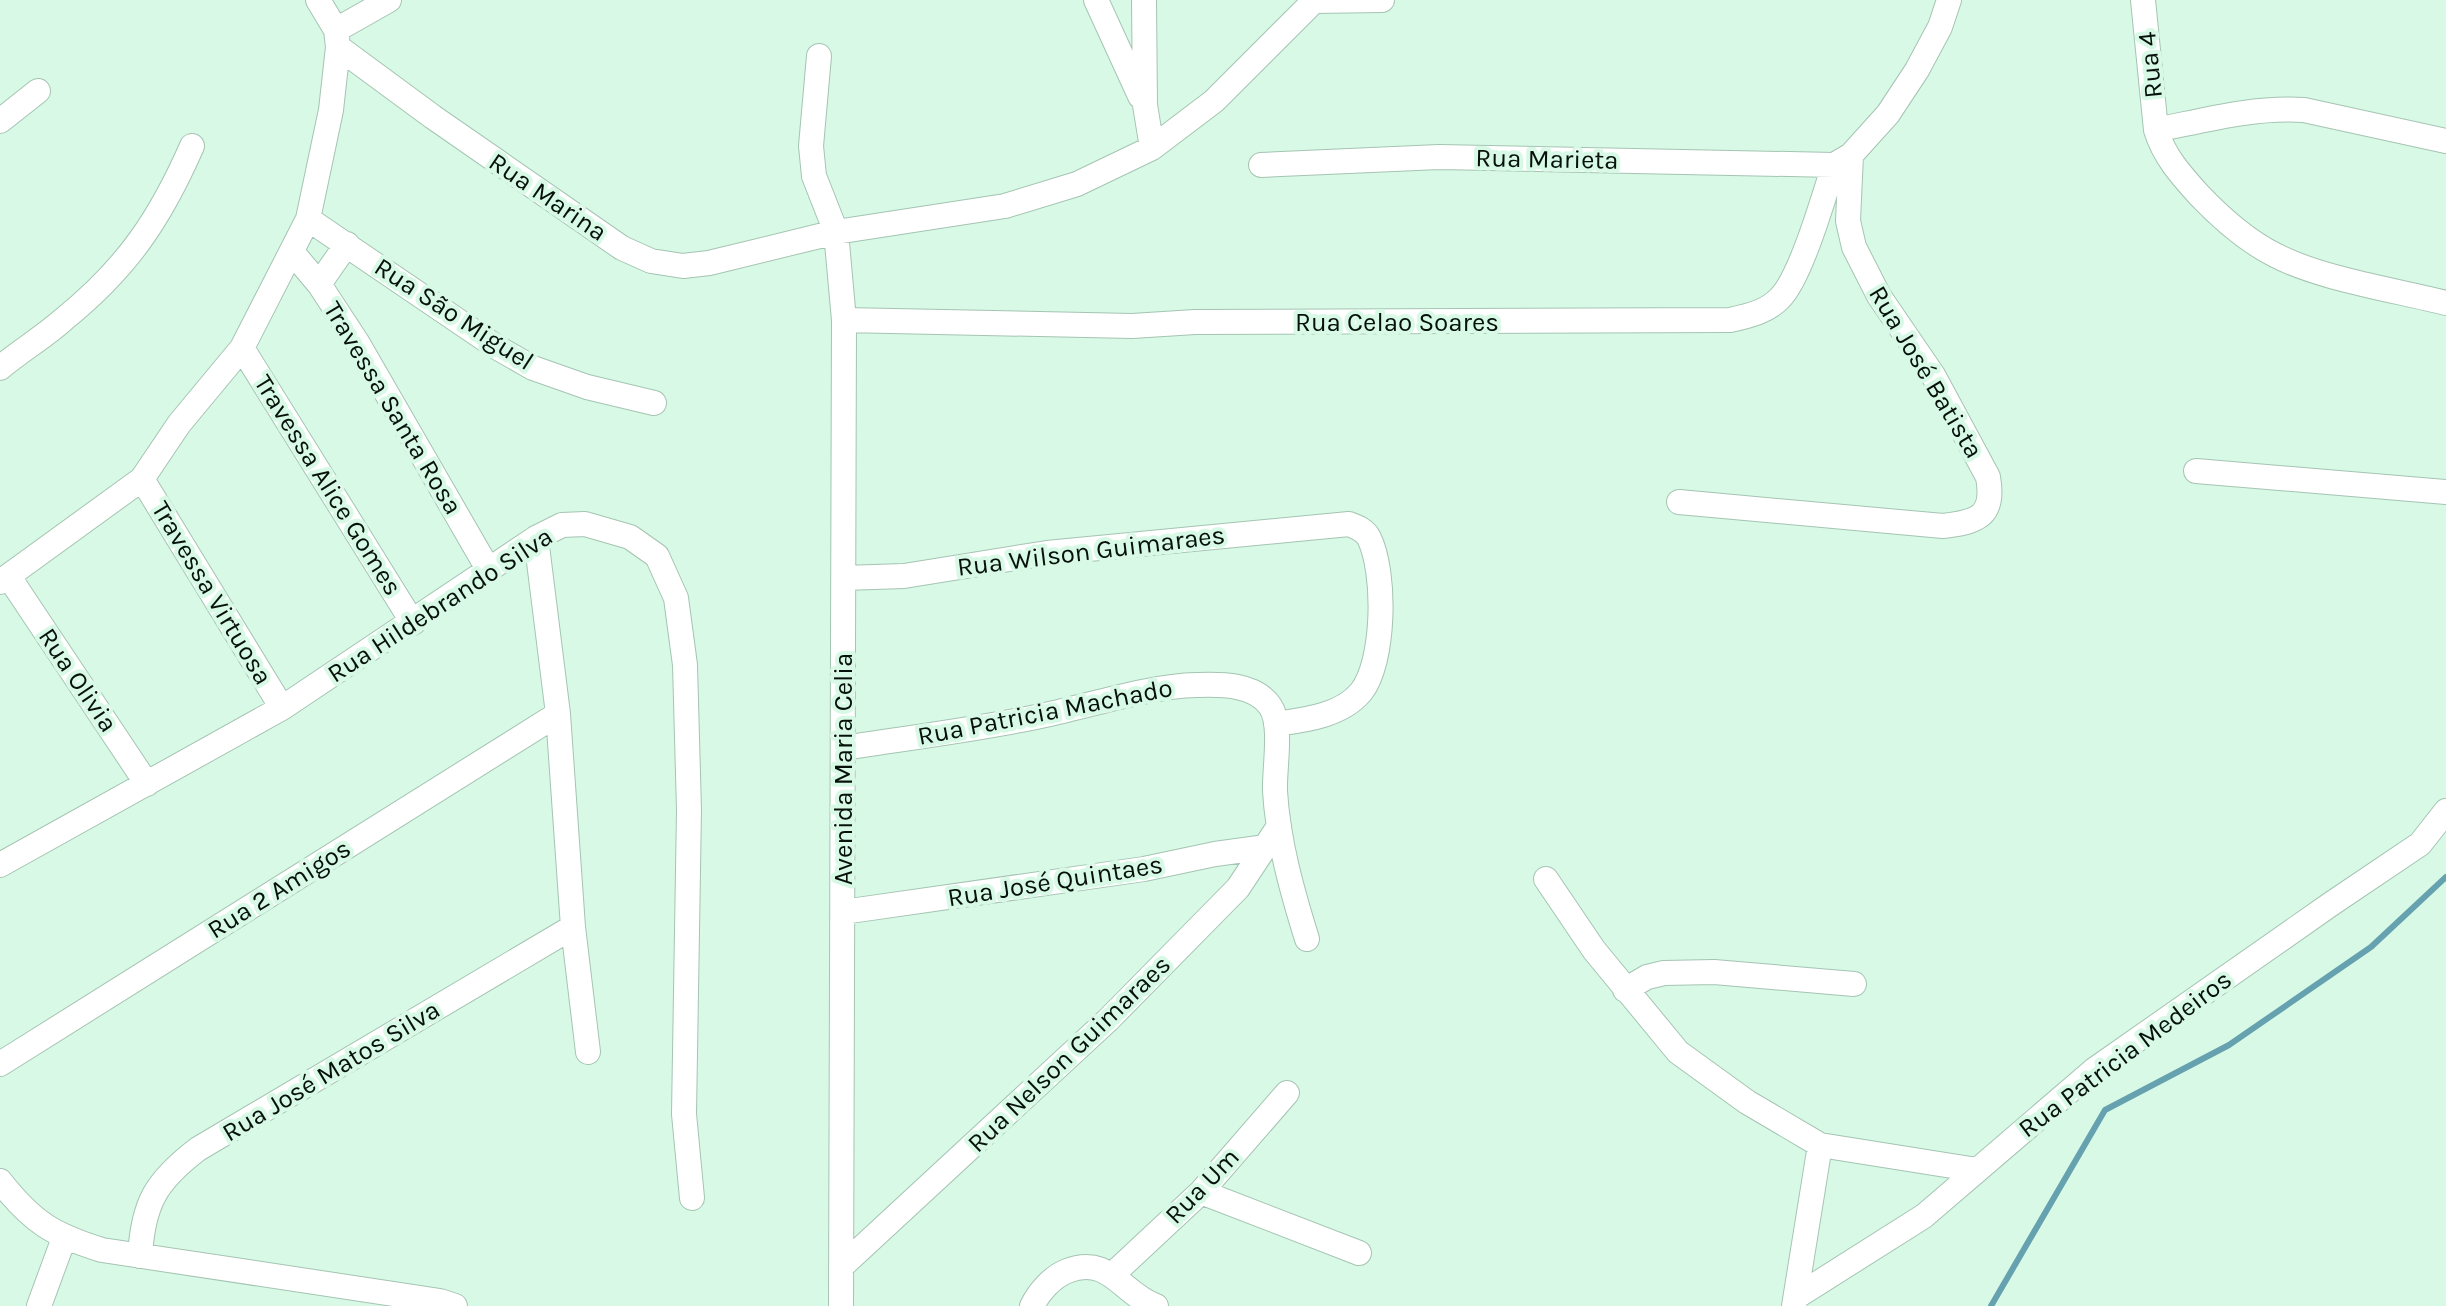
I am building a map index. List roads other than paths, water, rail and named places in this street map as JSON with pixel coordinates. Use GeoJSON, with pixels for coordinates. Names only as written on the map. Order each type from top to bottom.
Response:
{"type":"FeatureCollection","features":[{"type":"Feature","properties":{"kind":"street","name":"Rua Marina"},"geometry":{"type":"LineString","coordinates":[[318,0],[337,39],[433,117],[610,239],[651,261],[683,266],[709,263],[836,232],[1005,206],[1077,184],[1152,148],[1214,101],[1315,1]]}},
{"type":"Feature","properties":{"kind":"street"},"geometry":{"type":"LineString","coordinates":[[4,580],[142,479],[179,424],[242,348],[308,219],[331,110],[337,39],[389,0]]}},
{"type":"Feature","properties":{"kind":"street"},"geometry":{"type":"LineString","coordinates":[[1096,0],[1145,105]]}},
{"type":"Feature","properties":{"kind":"street"},"geometry":{"type":"LineString","coordinates":[[1144,0],[1145,105],[1152,148]]}},
{"type":"Feature","properties":{"kind":"street"},"geometry":{"type":"LineString","coordinates":[[1315,1],[1382,0]]}},
{"type":"Feature","properties":{"kind":"street"},"geometry":{"type":"LineString","coordinates":[[1843,160],[1888,114],[1917,70],[1940,27],[1949,0]]}},
{"type":"Feature","properties":{"kind":"street","name":"Rua 4"},"geometry":{"type":"LineString","coordinates":[[2143,0],[2156,130]]}},
{"type":"Feature","properties":{"kind":"street","name":"Avenida Maria Celia"},"geometry":{"type":"LineString","coordinates":[[819,56],[811,146],[814,176],[836,232],[844,320],[841,1306]]}},
{"type":"Feature","properties":{"kind":"street"},"geometry":{"type":"LineString","coordinates":[[0,121],[38,91]]}},
{"type":"Feature","properties":{"kind":"street"},"geometry":{"type":"LineString","coordinates":[[2446,141],[2304,110],[2280,109],[2226,114],[2156,130],[2162,150],[2212,209],[2275,255],[2306,268],[2446,303]]}},
{"type":"Feature","properties":{"kind":"street"},"geometry":{"type":"LineString","coordinates":[[0,368],[108,281],[146,234],[172,193],[192,146]]}},
{"type":"Feature","properties":{"kind":"street","name":"Rua Marieta"},"geometry":{"type":"LineString","coordinates":[[1261,165],[1439,157],[1843,160]]}},
{"type":"Feature","properties":{"kind":"street","name":"Rua Celao Soares"},"geometry":{"type":"LineString","coordinates":[[844,320],[1132,326],[1210,322],[1730,320],[1752,315],[1782,297],[1794,278],[1843,160]]}},
{"type":"Feature","properties":{"kind":"street","name":"Rua José Batista"},"geometry":{"type":"LineString","coordinates":[[1679,502],[1943,526],[1979,519],[1988,508],[1991,493],[1988,477],[1971,442],[1933,375],[1879,296],[1854,247],[1848,221],[1843,160]]}},
{"type":"Feature","properties":{"kind":"street","name":"Rua São Miguel"},"geometry":{"type":"LineString","coordinates":[[308,219],[498,348],[533,368],[587,387],[654,403]]}},
{"type":"Feature","properties":{"kind":"street"},"geometry":{"type":"LineString","coordinates":[[319,284],[347,244]]}},
{"type":"Feature","properties":{"kind":"street","name":"Travessa Santa Rosa"},"geometry":{"type":"LineString","coordinates":[[292,252],[319,284],[357,342],[488,569]]}},
{"type":"Feature","properties":{"kind":"street","name":"Travessa Alice Gomes"},"geometry":{"type":"LineString","coordinates":[[242,348],[413,623]]}},
{"type":"Feature","properties":{"kind":"street"},"geometry":{"type":"LineString","coordinates":[[2196,471],[2446,492]]}},
{"type":"Feature","properties":{"kind":"street","name":"Travessa Virtuosa"},"geometry":{"type":"LineString","coordinates":[[142,479],[282,708]]}},
{"type":"Feature","properties":{"kind":"street","name":"Rua Hildebrando Silva"},"geometry":{"type":"LineString","coordinates":[[0,865],[282,708],[536,538],[562,525],[585,524],[630,537],[657,556],[676,598],[685,665],[689,810],[684,1114],[692,1198]]}},
{"type":"Feature","properties":{"kind":"street","name":"Rua Wilson Guimaraes"},"geometry":{"type":"LineString","coordinates":[[844,578],[904,576],[1047,553],[1349,524],[1365,533],[1376,560],[1380,601],[1378,642],[1372,668],[1363,690],[1346,705],[1314,717],[1276,724]]}},
{"type":"Feature","properties":{"kind":"street"},"geometry":{"type":"LineString","coordinates":[[536,538],[558,714],[573,927],[588,1052]]}},
{"type":"Feature","properties":{"kind":"street","name":"Rua Olivia"},"geometry":{"type":"LineString","coordinates":[[4,580],[147,784]]}},
{"type":"Feature","properties":{"kind":"street","name":"Rua Patricia Machado"},"geometry":{"type":"LineString","coordinates":[[844,748],[1034,718],[1166,688],[1194,685],[1246,689],[1271,707],[1276,724]]}},
{"type":"Feature","properties":{"kind":"street","name":"Rua 2 Amigos"},"geometry":{"type":"LineString","coordinates":[[0,1064],[558,714]]}},
{"type":"Feature","properties":{"kind":"street"},"geometry":{"type":"LineString","coordinates":[[1276,724],[1275,789],[1279,826],[1292,891],[1307,939]]}},
{"type":"Feature","properties":{"kind":"street","name":"Rua Patricia Medeiros"},"geometry":{"type":"LineString","coordinates":[[1795,1302],[1924,1216],[2094,1070],[2420,844],[2446,811]]}},
{"type":"Feature","properties":{"kind":"street","name":"Rua Nelson Guimaraes"},"geometry":{"type":"LineString","coordinates":[[841,1267],[1108,1020],[1238,888],[1279,826]]}},
{"type":"Feature","properties":{"kind":"street","name":"Rua José Quintaes"},"geometry":{"type":"LineString","coordinates":[[843,912],[1144,869],[1266,847]]}},
{"type":"Feature","properties":{"kind":"street"},"geometry":{"type":"LineString","coordinates":[[1546,879],[1625,990],[1678,1052],[1747,1102],[1820,1145],[1977,1170]]}},
{"type":"Feature","properties":{"kind":"street","name":"Rua José Matos Silva"},"geometry":{"type":"LineString","coordinates":[[140,1256],[146,1209],[158,1185],[198,1149],[573,927]]}},
{"type":"Feature","properties":{"kind":"street"},"geometry":{"type":"LineString","coordinates":[[1625,990],[1647,977],[1664,973],[1714,972],[1854,984]]}},
{"type":"Feature","properties":{"kind":"street","name":"Rua Um"},"geometry":{"type":"LineString","coordinates":[[1112,1275],[1201,1192],[1287,1093]]}},
{"type":"Feature","properties":{"kind":"street"},"geometry":{"type":"LineString","coordinates":[[1795,1302],[1820,1145]]}},
{"type":"Feature","properties":{"kind":"street"},"geometry":{"type":"LineString","coordinates":[[0,1181],[34,1219],[64,1238],[102,1250],[440,1301],[455,1306]]}},
{"type":"Feature","properties":{"kind":"street"},"geometry":{"type":"LineString","coordinates":[[1201,1192],[1359,1253]]}},
{"type":"Feature","properties":{"kind":"street"},"geometry":{"type":"LineString","coordinates":[[39,1306],[64,1238]]}},
{"type":"Feature","properties":{"kind":"street"},"geometry":{"type":"LineString","coordinates":[[1032,1306],[1058,1275],[1076,1268],[1094,1266],[1156,1306]]}},
{"type":"Feature","properties":{"kind":"waterway"},"geometry":{"type":"LineString","coordinates":[[1991,1306],[2105,1110],[2229,1045],[2371,947],[2446,877]]}}]}
